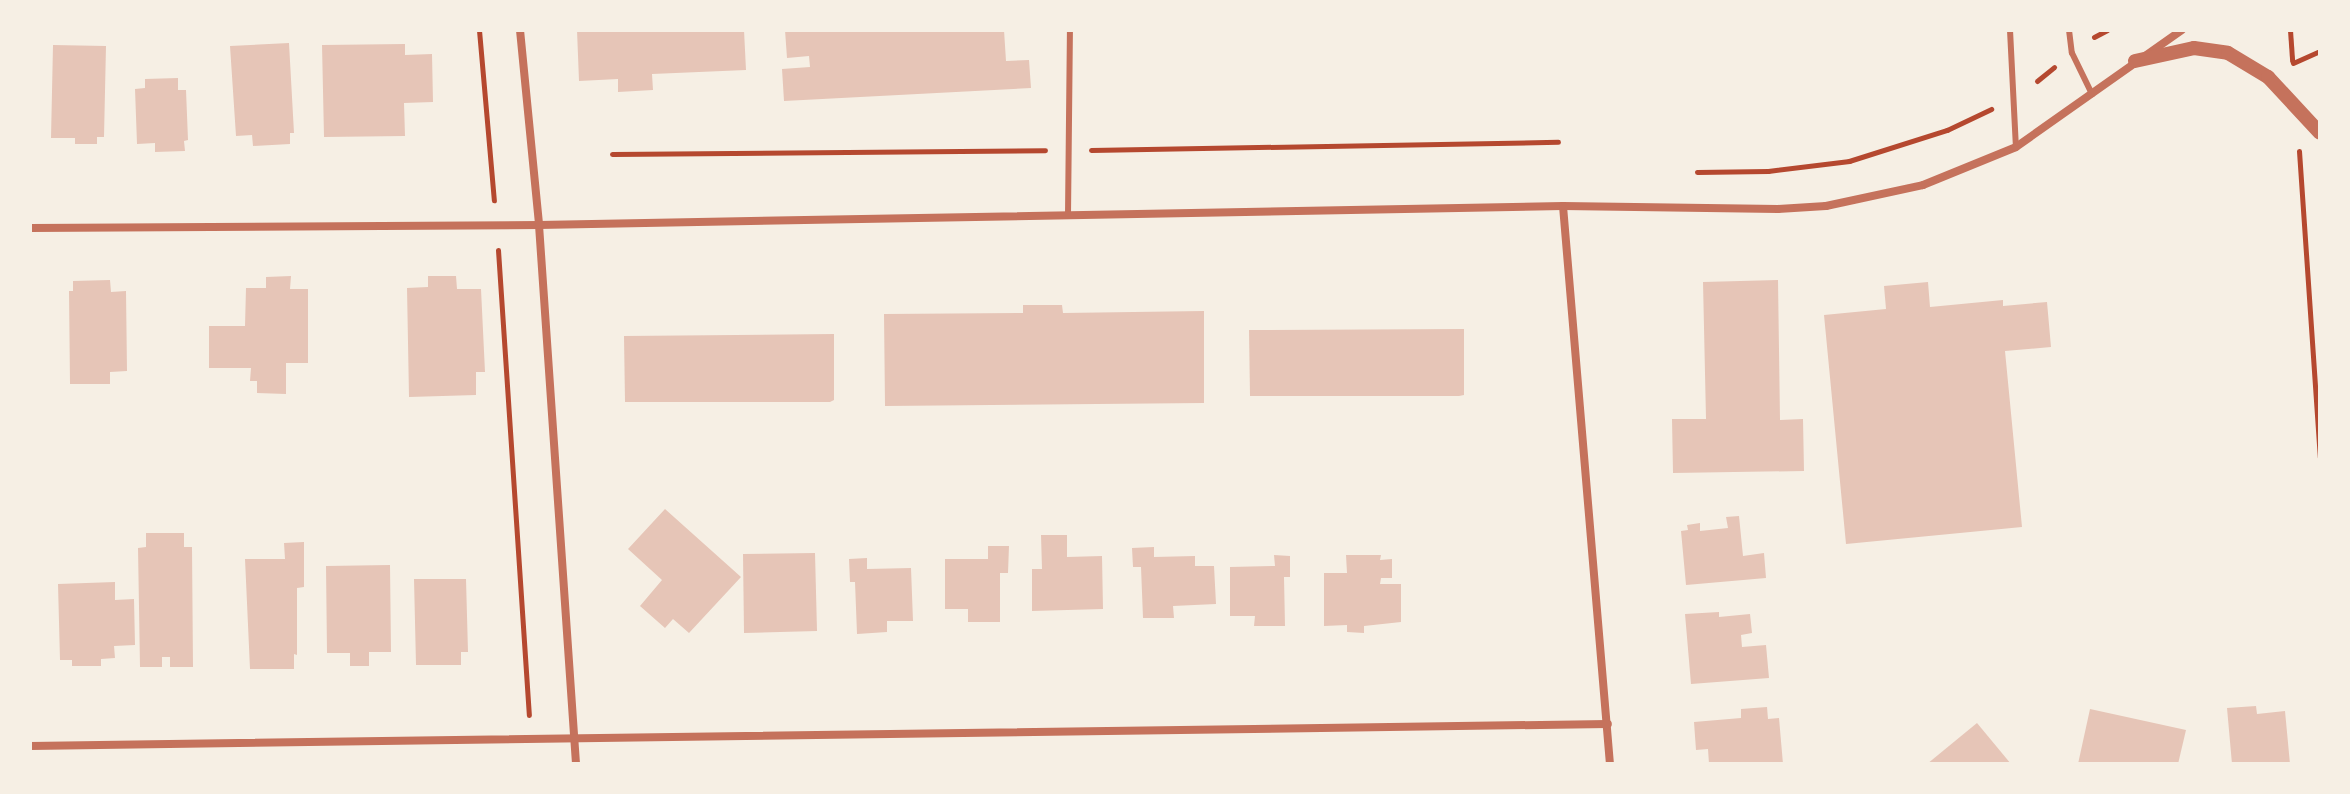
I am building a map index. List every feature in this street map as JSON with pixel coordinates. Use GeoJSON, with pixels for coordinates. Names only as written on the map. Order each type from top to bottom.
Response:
{"type":"FeatureCollection","features":[{"type":"Feature","properties":{"kind":"street"},"geometry":{"type":"LineString","coordinates":[[520,30],[539,225],[576,764]]}},
{"type":"Feature","properties":{"kind":"street"},"geometry":{"type":"LineString","coordinates":[[30,228],[539,225],[1563,206],[1778,209],[1826,206],[1923,185],[2016,147],[2182,30]]}},
{"type":"Feature","properties":{"kind":"street"},"geometry":{"type":"LineString","coordinates":[[2135,61],[2194,48],[2228,53],[2268,77],[2295,102],[2320,133]]}},
{"type":"Feature","properties":{"kind":"street"},"geometry":{"type":"LineString","coordinates":[[1563,206],[1610,764]]}},
{"type":"Feature","properties":{"kind":"street"},"geometry":{"type":"LineString","coordinates":[[30,746],[1608,724]]}},
{"type":"Feature","properties":{"kind":"lane"},"geometry":{"type":"LineString","coordinates":[[1068,215],[1070,30]]}},
{"type":"Feature","properties":{"kind":"lane"},"geometry":{"type":"LineString","coordinates":[[2010,30],[2016,147]]}},
{"type":"Feature","properties":{"kind":"lane"},"geometry":{"type":"LineString","coordinates":[[2069,30],[2072,53],[2092,94]]}},
{"type":"Feature","properties":{"kind":"path"},"geometry":{"type":"LineString","coordinates":[[479,30],[496,225],[531,739]]}},
{"type":"Feature","properties":{"kind":"path"},"geometry":{"type":"LineString","coordinates":[[1697,172],[1768,171],[1849,161],[1947,130],[2014,99],[2107,30]]}},
{"type":"Feature","properties":{"kind":"path"},"geometry":{"type":"LineString","coordinates":[[2290,30],[2320,457]]}},
{"type":"Feature","properties":{"kind":"path"},"geometry":{"type":"LineString","coordinates":[[2292,64],[2320,51]]}},
{"type":"Feature","properties":{"kind":"building"},"geometry":{"type":"Polygon","coordinates":[[[577,30],[744,30],[746,70],[652,74],[653,90],[618,92],[618,79],[579,81],[577,30]]]}},
{"type":"Feature","properties":{"kind":"building"},"geometry":{"type":"Polygon","coordinates":[[[785,30],[1004,30],[1006,61],[1029,60],[1031,88],[784,101],[782,69],[810,67],[809,56],[787,58],[785,30]]]}},
{"type":"Feature","properties":{"kind":"building"},"geometry":{"type":"Polygon","coordinates":[[[289,43],[294,133],[290,133],[290,144],[253,146],[252,135],[236,136],[230,46],[289,43]]]}},
{"type":"Feature","properties":{"kind":"building"},"geometry":{"type":"Polygon","coordinates":[[[405,44],[405,55],[432,54],[433,102],[404,103],[405,136],[324,137],[322,45],[405,44]]]}},
{"type":"Feature","properties":{"kind":"building"},"geometry":{"type":"Polygon","coordinates":[[[53,45],[106,46],[104,137],[97,137],[97,144],[75,144],[75,138],[51,138],[53,45]]]}},
{"type":"Feature","properties":{"kind":"building"},"geometry":{"type":"Polygon","coordinates":[[[178,78],[178,90],[186,90],[188,140],[184,141],[185,151],[155,152],[155,143],[137,144],[135,89],[145,88],[145,79],[178,78]]]}},
{"type":"Feature","properties":{"kind":"building"},"geometry":{"type":"Polygon","coordinates":[[[291,276],[290,289],[308,289],[308,363],[286,363],[286,394],[257,393],[257,381],[250,381],[251,368],[209,368],[209,326],[245,326],[246,288],[266,288],[266,277],[291,276]]]}},
{"type":"Feature","properties":{"kind":"building"},"geometry":{"type":"Polygon","coordinates":[[[428,276],[456,276],[457,289],[481,289],[485,372],[476,372],[476,395],[409,397],[407,288],[428,287],[428,276]]]}},
{"type":"Feature","properties":{"kind":"building"},"geometry":{"type":"Polygon","coordinates":[[[110,280],[111,292],[126,291],[127,371],[110,372],[110,384],[70,384],[69,291],[73,291],[73,281],[110,280]]]}},
{"type":"Feature","properties":{"kind":"building"},"geometry":{"type":"Polygon","coordinates":[[[1778,280],[1780,420],[1803,419],[1804,471],[1673,473],[1672,419],[1706,419],[1703,282],[1778,280]]]}},
{"type":"Feature","properties":{"kind":"building"},"geometry":{"type":"Polygon","coordinates":[[[1928,282],[1930,307],[2003,300],[2003,306],[2047,302],[2051,347],[2005,351],[2022,527],[1846,544],[1824,315],[1886,309],[1884,286],[1928,282]]]}},
{"type":"Feature","properties":{"kind":"building"},"geometry":{"type":"Polygon","coordinates":[[[1023,305],[1062,305],[1063,313],[1204,311],[1204,403],[885,406],[884,314],[1023,313],[1023,305]]]}},
{"type":"Feature","properties":{"kind":"building"},"geometry":{"type":"Polygon","coordinates":[[[1464,329],[1464,395],[1250,396],[1249,330],[1464,329]]]}},
{"type":"Feature","properties":{"kind":"building"},"geometry":{"type":"Polygon","coordinates":[[[834,334],[834,400],[830,402],[625,402],[624,336],[834,334]]]}},
{"type":"Feature","properties":{"kind":"building"},"geometry":{"type":"Polygon","coordinates":[[[665,509],[741,577],[689,633],[673,619],[665,628],[640,606],[662,580],[628,549],[665,509]]]}},
{"type":"Feature","properties":{"kind":"building"},"geometry":{"type":"Polygon","coordinates":[[[1739,516],[1743,556],[1764,553],[1766,578],[1686,585],[1681,531],[1688,530],[1687,525],[1700,523],[1700,531],[1728,528],[1726,517],[1739,516]]]}},
{"type":"Feature","properties":{"kind":"building"},"geometry":{"type":"Polygon","coordinates":[[[146,533],[184,533],[184,547],[192,547],[193,667],[170,667],[170,657],[162,657],[162,667],[140,667],[138,548],[146,547],[146,533]]]}},
{"type":"Feature","properties":{"kind":"building"},"geometry":{"type":"Polygon","coordinates":[[[1041,535],[1067,535],[1067,557],[1102,556],[1103,609],[1032,611],[1032,569],[1042,569],[1041,535]]]}},
{"type":"Feature","properties":{"kind":"building"},"geometry":{"type":"Polygon","coordinates":[[[304,542],[304,587],[297,588],[297,655],[294,654],[294,669],[250,669],[245,559],[285,559],[284,543],[304,542]]]}},
{"type":"Feature","properties":{"kind":"building"},"geometry":{"type":"Polygon","coordinates":[[[988,546],[1009,546],[1008,573],[1000,573],[1000,622],[968,622],[968,609],[945,609],[945,559],[988,559],[988,546]]]}},
{"type":"Feature","properties":{"kind":"building"},"geometry":{"type":"Polygon","coordinates":[[[1154,547],[1154,557],[1195,556],[1195,566],[1214,566],[1216,604],[1173,606],[1174,618],[1143,618],[1141,567],[1133,567],[1132,548],[1154,547]]]}},
{"type":"Feature","properties":{"kind":"building"},"geometry":{"type":"Polygon","coordinates":[[[815,553],[817,631],[744,633],[743,554],[815,553]]]}},
{"type":"Feature","properties":{"kind":"building"},"geometry":{"type":"Polygon","coordinates":[[[1274,555],[1290,556],[1290,577],[1284,577],[1285,626],[1254,626],[1255,616],[1230,616],[1230,567],[1275,566],[1274,555]]]}},
{"type":"Feature","properties":{"kind":"building"},"geometry":{"type":"Polygon","coordinates":[[[1346,555],[1381,555],[1380,560],[1392,559],[1392,578],[1381,578],[1380,584],[1401,584],[1401,622],[1364,626],[1364,633],[1347,632],[1347,625],[1324,626],[1324,573],[1347,573],[1346,555]]]}},
{"type":"Feature","properties":{"kind":"building"},"geometry":{"type":"Polygon","coordinates":[[[867,558],[867,569],[911,568],[913,621],[887,621],[887,632],[857,634],[855,582],[850,582],[849,559],[867,558]]]}},
{"type":"Feature","properties":{"kind":"building"},"geometry":{"type":"Polygon","coordinates":[[[390,565],[391,652],[369,652],[369,666],[350,666],[350,653],[327,653],[326,566],[390,565]]]}},
{"type":"Feature","properties":{"kind":"building"},"geometry":{"type":"Polygon","coordinates":[[[414,579],[466,579],[468,652],[461,652],[461,665],[416,665],[414,579]]]}},
{"type":"Feature","properties":{"kind":"building"},"geometry":{"type":"Polygon","coordinates":[[[115,582],[115,600],[134,599],[135,645],[114,646],[115,658],[101,659],[101,666],[72,666],[72,660],[60,660],[58,584],[115,582]]]}},
{"type":"Feature","properties":{"kind":"building"},"geometry":{"type":"Polygon","coordinates":[[[1719,612],[1719,617],[1750,614],[1752,633],[1741,635],[1742,647],[1766,645],[1769,678],[1691,684],[1685,614],[1719,612]]]}},
{"type":"Feature","properties":{"kind":"building"},"geometry":{"type":"Polygon","coordinates":[[[2256,706],[2257,714],[2285,711],[2290,764],[2232,764],[2227,708],[2256,706]]]}},
{"type":"Feature","properties":{"kind":"building"},"geometry":{"type":"Polygon","coordinates":[[[1767,707],[1768,719],[1779,718],[1783,764],[1709,764],[1708,749],[1696,750],[1694,722],[1741,718],[1741,709],[1767,707]]]}},
{"type":"Feature","properties":{"kind":"building"},"geometry":{"type":"Polygon","coordinates":[[[2090,709],[2186,730],[2178,764],[2078,764],[2090,709]]]}},
{"type":"Feature","properties":{"kind":"building"},"geometry":{"type":"Polygon","coordinates":[[[1977,723],[2011,764],[1927,764],[1977,723]]]}}]}
